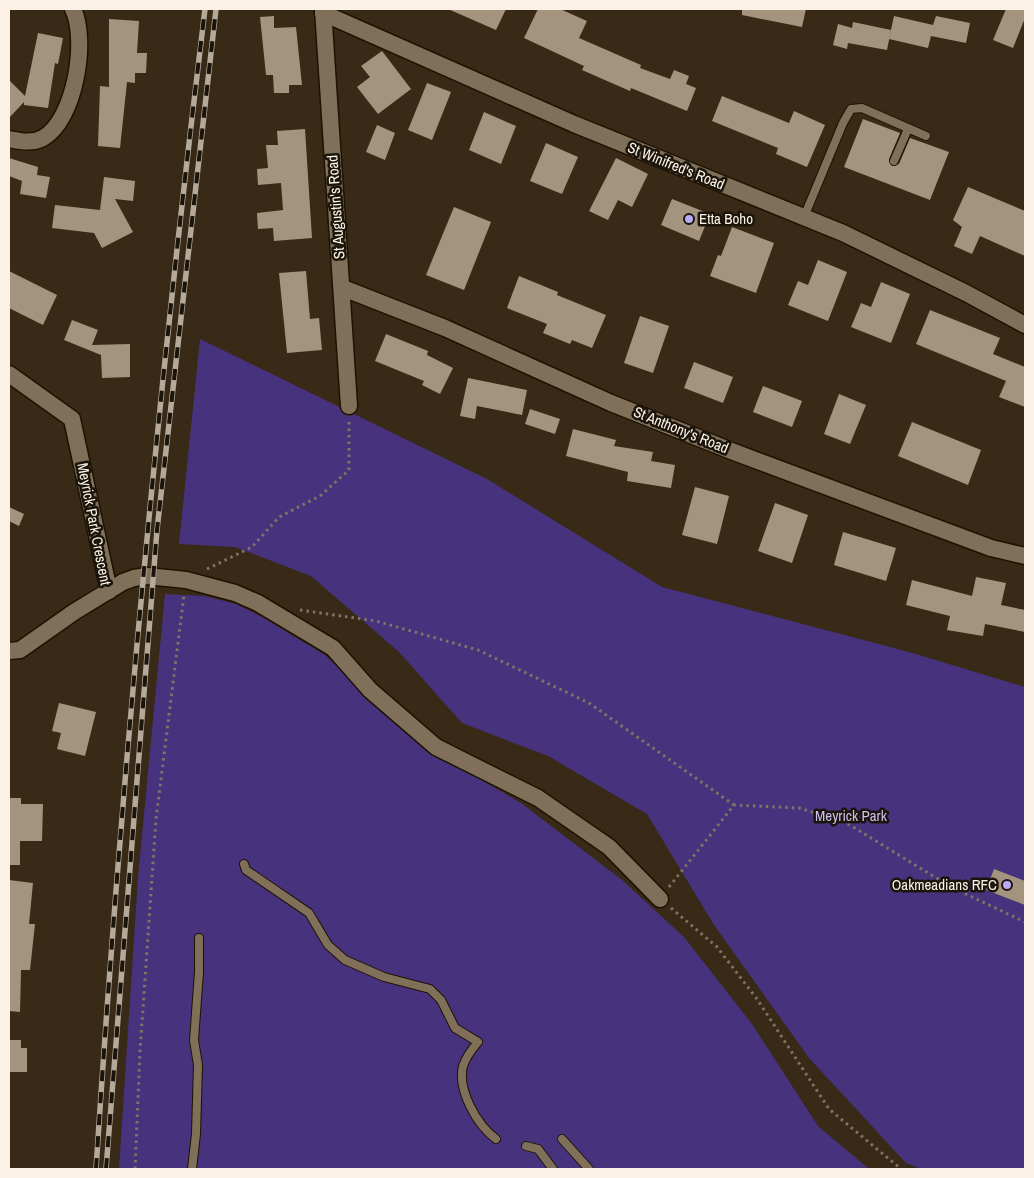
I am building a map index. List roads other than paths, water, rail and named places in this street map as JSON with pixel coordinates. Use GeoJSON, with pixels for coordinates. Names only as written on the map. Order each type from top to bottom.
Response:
{"type":"FeatureCollection","features":[{"type":"Feature","properties":{"kind":"street"},"geometry":{"type":"LineString","coordinates":[[9,139],[24,142],[43,138],[63,117],[74,83],[79,46],[73,9]]}},
{"type":"Feature","properties":{"kind":"street","name":"St Winifred's Road"},"geometry":{"type":"LineString","coordinates":[[323,11],[574,124],[844,233],[966,293],[1025,325]]}},
{"type":"Feature","properties":{"kind":"street","name":"St Augustin's Road"},"geometry":{"type":"LineString","coordinates":[[323,11],[343,288],[349,406]]}},
{"type":"Feature","properties":{"kind":"street","name":"St Anthony's Road"},"geometry":{"type":"LineString","coordinates":[[343,288],[445,328],[611,402],[734,452],[990,548],[1025,556]]}},
{"type":"Feature","properties":{"kind":"street","name":"Meyrick Park Crescent"},"geometry":{"type":"LineString","coordinates":[[9,374],[72,419],[109,590],[20,650],[9,651]]}},
{"type":"Feature","properties":{"kind":"street"},"geometry":{"type":"LineString","coordinates":[[109,590],[123,582],[147,576],[186,580],[235,593],[258,603],[333,648],[370,690],[436,747],[538,798],[608,847],[660,899]]}},
{"type":"Feature","properties":{"kind":"lane"},"geometry":{"type":"LineString","coordinates":[[804,217],[843,123],[851,109],[862,108],[926,136]]}},
{"type":"Feature","properties":{"kind":"lane"},"geometry":{"type":"LineString","coordinates":[[894,161],[908,129]]}},
{"type":"Feature","properties":{"kind":"lane"},"geometry":{"type":"LineString","coordinates":[[244,864],[246,870],[309,913],[328,945],[345,960],[378,974],[430,989],[436,994],[455,1028],[478,1042],[464,1064],[468,1104],[481,1126],[496,1138]]}},
{"type":"Feature","properties":{"kind":"lane"},"geometry":{"type":"LineString","coordinates":[[192,1169],[196,1134],[198,1065],[194,1040],[199,972],[199,938]]}},
{"type":"Feature","properties":{"kind":"lane"},"geometry":{"type":"LineString","coordinates":[[562,1139],[589,1169]]}},
{"type":"Feature","properties":{"kind":"lane"},"geometry":{"type":"LineString","coordinates":[[526,1146],[538,1149],[553,1169]]}},
{"type":"Feature","properties":{"kind":"railway"},"geometry":{"type":"LineString","coordinates":[[96,1169],[117,879],[142,588],[156,443],[205,9]]}},
{"type":"Feature","properties":{"kind":"railway"},"geometry":{"type":"LineString","coordinates":[[106,1169],[157,530],[216,9]]}},
{"type":"Feature","properties":{"kind":"place","name":"Etta Boho"},"geometry":{"type":"Point","coordinates":[689,219]}},
{"type":"Feature","properties":{"kind":"place","name":"Oakmeadians RFC"},"geometry":{"type":"Point","coordinates":[1007,885]}},
{"type":"Feature","properties":{"kind":"park label","name":"Meyrick Park"},"geometry":{"type":"Point","coordinates":[851,816]}}]}
